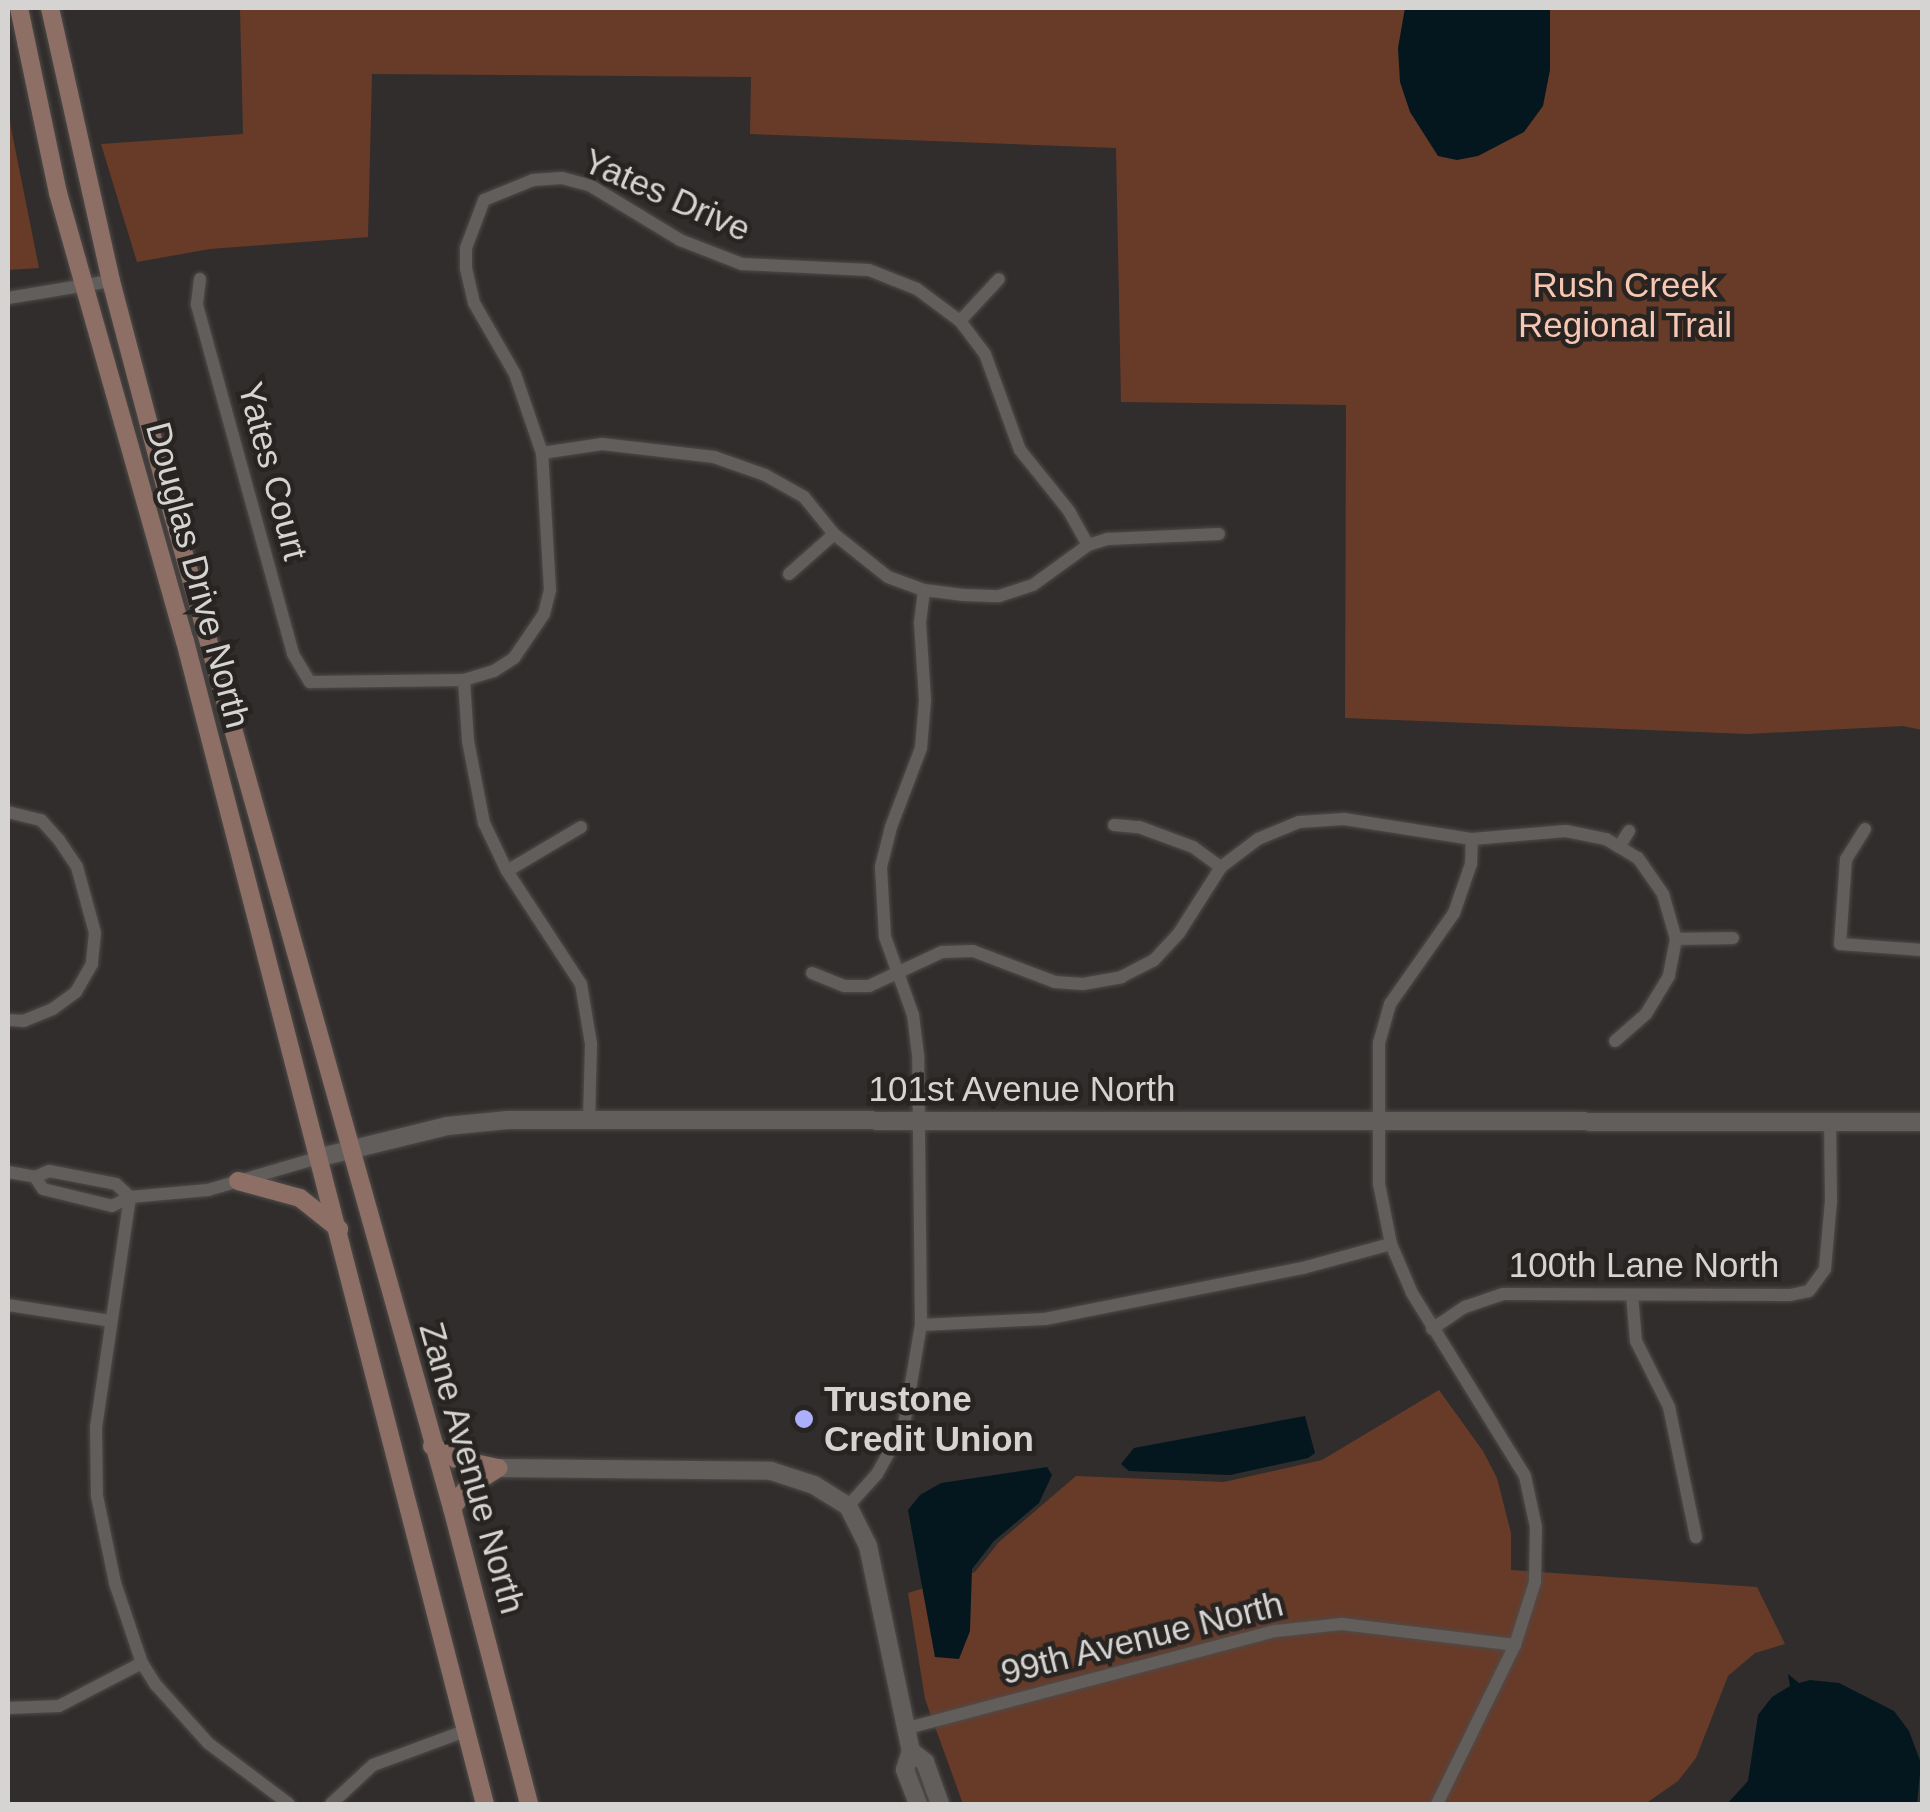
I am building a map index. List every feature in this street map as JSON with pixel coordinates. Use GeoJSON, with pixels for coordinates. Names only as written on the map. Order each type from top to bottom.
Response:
{"type":"FeatureCollection","features":[{"type":"Feature","properties":{"kind":"main road","name":"Douglas Drive North"},"geometry":{"type":"LineString","coordinates":[[19,8],[58,193],[185,641],[321,1158]]}},
{"type":"Feature","properties":{"kind":"main road","name":"Douglas Drive North"},"geometry":{"type":"LineString","coordinates":[[50,8],[111,282],[348,1151]]}},
{"type":"Feature","properties":{"kind":"main road","name":"Zane Avenue North"},"geometry":{"type":"LineString","coordinates":[[348,1151],[452,1508],[530,1804]]}},
{"type":"Feature","properties":{"kind":"main road","name":"Zane Avenue North"},"geometry":{"type":"LineString","coordinates":[[321,1158],[485,1804]]}},
{"type":"Feature","properties":{"kind":"main road"},"geometry":{"type":"LineString","coordinates":[[238,1181],[300,1198],[339,1230]]}},
{"type":"Feature","properties":{"kind":"main road"},"geometry":{"type":"LineString","coordinates":[[432,1446],[456,1460],[498,1468]]}},
{"type":"Feature","properties":{"kind":"main road"},"geometry":{"type":"LineString","coordinates":[[452,1508],[468,1487],[498,1468]]}},
{"type":"Feature","properties":{"kind":"street","name":"Yates Drive"},"geometry":{"type":"LineString","coordinates":[[303,676],[328,685],[464,680],[494,671],[514,658],[544,614],[550,590],[542,453],[515,374],[468,288],[466,248],[484,200],[502,190],[562,178],[591,186],[706,253],[774,268],[830,266],[870,270],[917,290],[960,320],[985,354],[1020,450],[1069,512],[1088,545]]}},
{"type":"Feature","properties":{"kind":"street","name":"Yates Court"},"geometry":{"type":"LineString","coordinates":[[200,279],[196,305],[293,654],[303,676]]}},
{"type":"Feature","properties":{"kind":"street"},"geometry":{"type":"LineString","coordinates":[[960,320],[999,279]]}},
{"type":"Feature","properties":{"kind":"street"},"geometry":{"type":"LineString","coordinates":[[8,298],[111,282]]}},
{"type":"Feature","properties":{"kind":"street"},"geometry":{"type":"LineString","coordinates":[[542,453],[602,444],[714,457],[766,475],[804,497],[834,534],[888,577],[924,590],[999,596],[1034,584],[1088,545],[1129,536],[1219,534]]}},
{"type":"Feature","properties":{"kind":"street"},"geometry":{"type":"LineString","coordinates":[[789,574],[834,534]]}},
{"type":"Feature","properties":{"kind":"street"},"geometry":{"type":"LineString","coordinates":[[848,1506],[877,1474],[904,1425],[921,1325],[921,1121],[916,1035],[899,971],[884,937],[881,867],[890,827],[921,748],[924,700],[920,623],[924,590]]}},
{"type":"Feature","properties":{"kind":"street"},"geometry":{"type":"LineString","coordinates":[[464,680],[468,741],[484,823],[507,871],[581,984],[590,1044],[590,1121]]}},
{"type":"Feature","properties":{"kind":"street"},"geometry":{"type":"LineString","coordinates":[[8,812],[41,820],[59,840],[77,867],[95,933],[92,964],[76,992],[53,1009],[24,1021],[8,1020]]}},
{"type":"Feature","properties":{"kind":"street"},"geometry":{"type":"LineString","coordinates":[[812,973],[846,986],[868,986],[942,952],[973,952],[1055,982],[1083,984],[1121,977],[1154,960],[1167,947],[1222,866],[1258,839],[1300,822],[1344,819],[1472,838],[1566,831],[1589,833],[1638,858],[1663,894],[1676,939],[1661,988],[1646,1014],[1614,1041]]}},
{"type":"Feature","properties":{"kind":"street"},"geometry":{"type":"LineString","coordinates":[[1114,824],[1139,828],[1192,847],[1222,866]]}},
{"type":"Feature","properties":{"kind":"street"},"geometry":{"type":"LineString","coordinates":[[507,871],[581,827]]}},
{"type":"Feature","properties":{"kind":"street"},"geometry":{"type":"LineString","coordinates":[[1865,829],[1846,859],[1840,944],[1922,952],[1921,966]]}},
{"type":"Feature","properties":{"kind":"street"},"geometry":{"type":"LineString","coordinates":[[1619,847],[1629,831]]}},
{"type":"Feature","properties":{"kind":"street"},"geometry":{"type":"LineString","coordinates":[[1437,1804],[1515,1646],[1535,1582],[1536,1527],[1525,1476],[1432,1329],[1391,1244],[1378,1184],[1379,1044],[1390,1004],[1454,914],[1472,864],[1472,838]]}},
{"type":"Feature","properties":{"kind":"street"},"geometry":{"type":"LineString","coordinates":[[1676,939],[1733,938]]}},
{"type":"Feature","properties":{"kind":"street","name":"101st Avenue North"},"geometry":{"type":"LineString","coordinates":[[34,1177],[44,1190],[112,1206],[130,1196],[174,1195],[238,1181],[447,1126],[508,1120],[1922,1122]]}},
{"type":"Feature","properties":{"kind":"street","name":"100th Lane North"},"geometry":{"type":"LineString","coordinates":[[1432,1329],[1490,1296],[1790,1295],[1818,1286],[1825,1270],[1831,1201],[1830,1122]]}},
{"type":"Feature","properties":{"kind":"street","name":"101st Avenue North"},"geometry":{"type":"LineString","coordinates":[[8,1172],[34,1177],[48,1171],[116,1184],[130,1196]]}},
{"type":"Feature","properties":{"kind":"street"},"geometry":{"type":"LineString","coordinates":[[130,1196],[96,1427],[97,1496],[115,1583],[142,1663],[156,1686],[208,1743],[290,1804]]}},
{"type":"Feature","properties":{"kind":"street"},"geometry":{"type":"LineString","coordinates":[[921,1325],[1045,1319],[1303,1268],[1391,1244]]}},
{"type":"Feature","properties":{"kind":"street"},"geometry":{"type":"LineString","coordinates":[[1632,1296],[1636,1342],[1669,1408],[1696,1537]]}},
{"type":"Feature","properties":{"kind":"street"},"geometry":{"type":"LineString","coordinates":[[8,1305],[112,1321]]}},
{"type":"Feature","properties":{"kind":"street"},"geometry":{"type":"LineString","coordinates":[[498,1468],[771,1471],[814,1485],[848,1506],[868,1546],[904,1729],[911,1750],[925,1762],[940,1804]]}},
{"type":"Feature","properties":{"kind":"street","name":"99th Avenue North"},"geometry":{"type":"LineString","coordinates":[[904,1729],[1276,1631],[1342,1624],[1515,1646]]}},
{"type":"Feature","properties":{"kind":"street"},"geometry":{"type":"LineString","coordinates":[[8,1708],[59,1706],[142,1663]]}},
{"type":"Feature","properties":{"kind":"street"},"geometry":{"type":"LineString","coordinates":[[331,1804],[373,1764],[466,1731]]}},
{"type":"Feature","properties":{"kind":"street"},"geometry":{"type":"LineString","coordinates":[[911,1750],[906,1770],[918,1804]]}},
{"type":"Feature","properties":{"kind":"green space","name":"Rush Creek Regional Trail"},"geometry":{"type":"Polygon","coordinates":[[[240,8],[1922,8],[1922,730],[1903,726],[1747,734],[1345,718],[1346,405],[1121,402],[1116,148],[750,134],[751,77],[372,74],[368,237],[210,249],[137,262],[101,144],[243,134],[240,8]]]}},
{"type":"Feature","properties":{"kind":"green space"},"geometry":{"type":"Polygon","coordinates":[[[8,102],[11,128],[39,268],[8,270],[8,102]]]}},
{"type":"Feature","properties":{"kind":"green space"},"geometry":{"type":"Polygon","coordinates":[[[1439,1390],[1483,1451],[1497,1478],[1511,1533],[1511,1570],[1757,1587],[1785,1644],[1755,1653],[1728,1676],[1696,1758],[1678,1781],[1645,1804],[963,1804],[925,1699],[908,1593],[975,1572],[999,1542],[1076,1476],[1224,1482],[1322,1460],[1439,1390]]]}},
{"type":"Feature","properties":{"kind":"water"},"geometry":{"type":"Polygon","coordinates":[[[1405,8],[1550,8],[1550,70],[1543,106],[1524,132],[1478,156],[1457,160],[1438,156],[1410,112],[1400,82],[1398,48],[1405,8]]]}},
{"type":"Feature","properties":{"kind":"water"},"geometry":{"type":"Polygon","coordinates":[[[1305,1416],[1315,1453],[1308,1458],[1230,1475],[1129,1471],[1121,1464],[1134,1448],[1305,1416]]]}},
{"type":"Feature","properties":{"kind":"water"},"geometry":{"type":"Polygon","coordinates":[[[1047,1467],[1052,1475],[1039,1503],[994,1541],[972,1569],[970,1631],[959,1659],[935,1657],[908,1510],[920,1495],[941,1483],[1047,1467]]]}},
{"type":"Feature","properties":{"kind":"water"},"geometry":{"type":"Polygon","coordinates":[[[1788,1674],[1799,1683],[1839,1683],[1894,1711],[1909,1731],[1921,1763],[1917,1804],[1727,1804],[1748,1781],[1758,1715],[1772,1697],[1790,1686],[1788,1674]]]}},
{"type":"Feature","properties":{"kind":"place","name":"Trustone Credit Union"},"geometry":{"type":"Point","coordinates":[804,1419]}}]}
